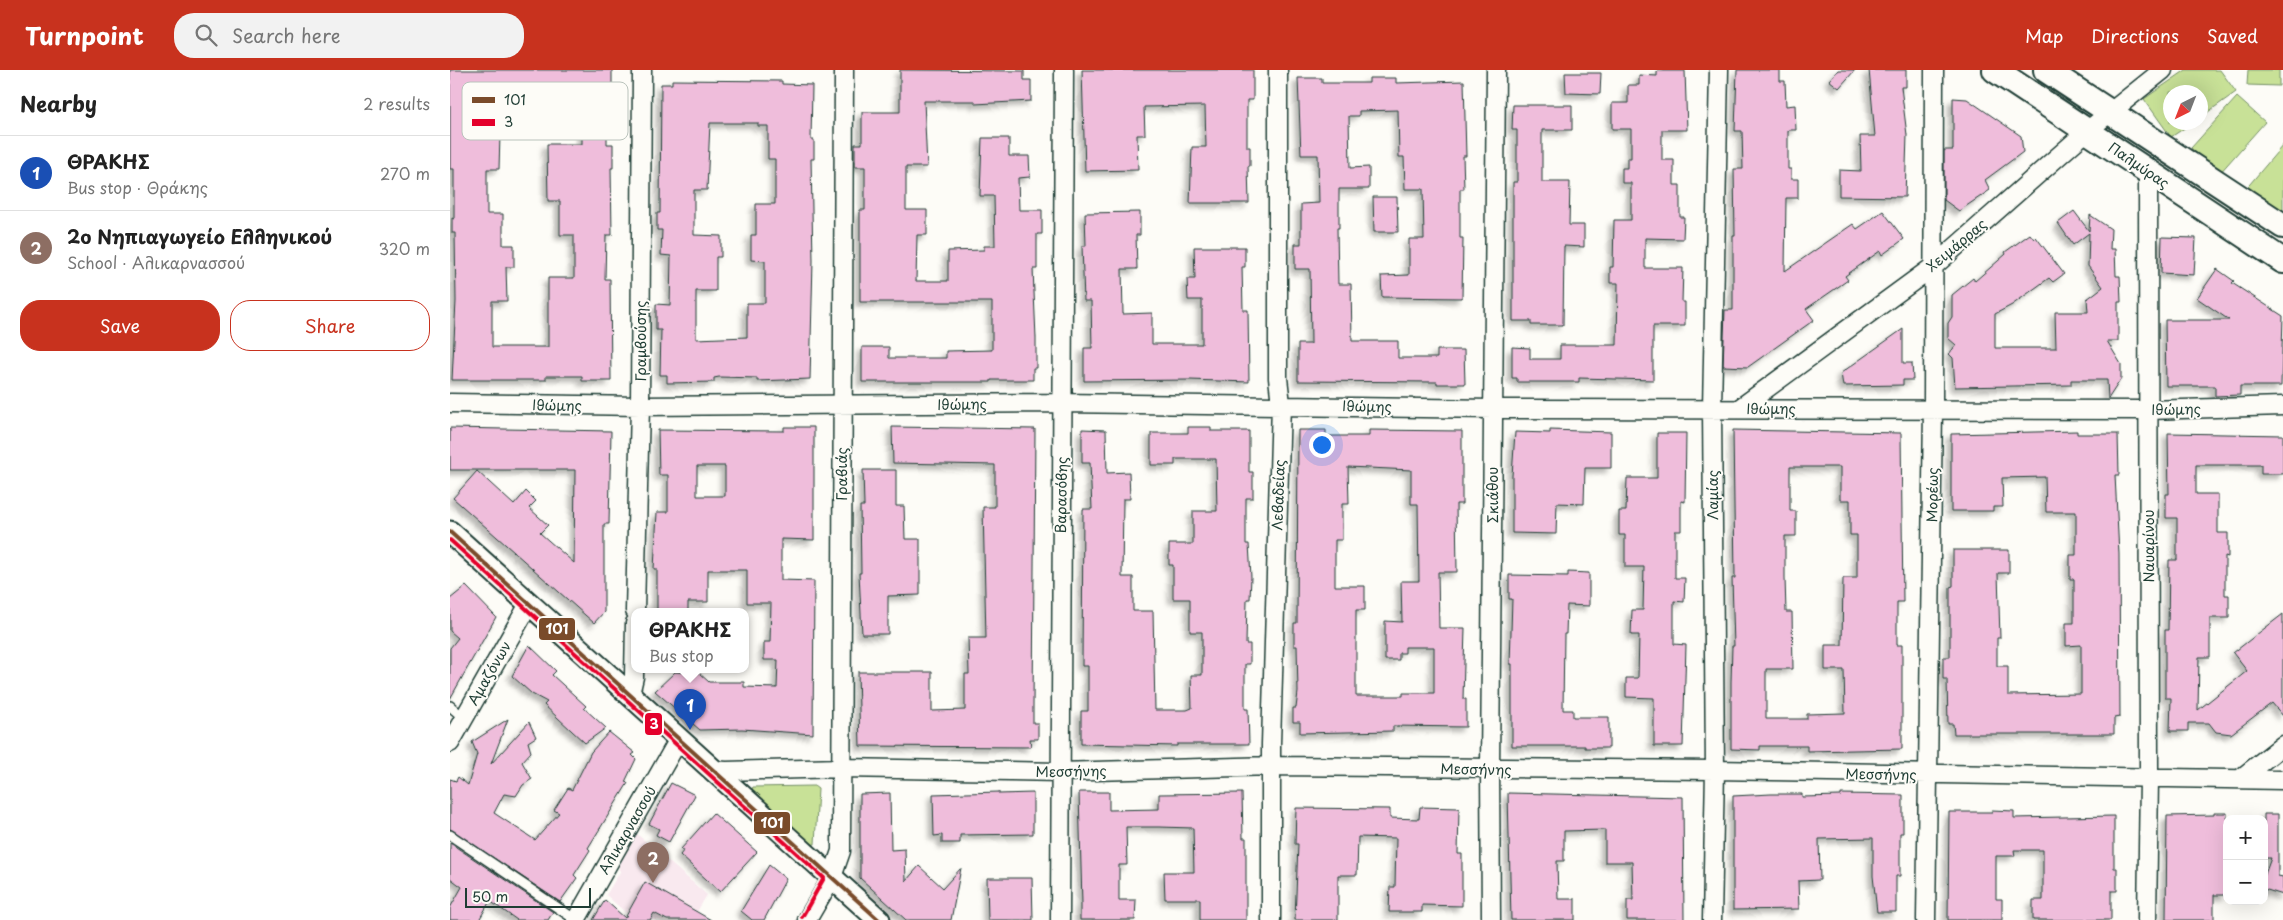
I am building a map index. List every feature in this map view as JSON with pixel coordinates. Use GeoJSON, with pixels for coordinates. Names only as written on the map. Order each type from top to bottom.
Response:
{"type":"FeatureCollection","features":[{"type":"Feature","properties":{"kind":"main road","name":"Παλμύρας"},"geometry":{"type":"LineString","coordinates":[[1995,70],[2283,261]]}},
{"type":"Feature","properties":{"kind":"main road","name":"Παλμύρας"},"geometry":{"type":"LineString","coordinates":[[2046,70],[2283,226]]}},
{"type":"Feature","properties":{"kind":"street","name":"Γραμβούσης"},"geometry":{"type":"LineString","coordinates":[[635,608],[640,406],[642,70]]}},
{"type":"Feature","properties":{"kind":"street","name":"Γραβιάς"},"geometry":{"type":"LineString","coordinates":[[807,920],[832,877],[841,851],[841,406],[844,70]]}},
{"type":"Feature","properties":{"kind":"street","name":"Βαρασόβης"},"geometry":{"type":"LineString","coordinates":[[1060,920],[1059,772],[1064,70]]}},
{"type":"Feature","properties":{"kind":"street","name":"Λεβαδείας"},"geometry":{"type":"LineString","coordinates":[[1271,920],[1273,766],[1271,744],[1281,404],[1278,378],[1278,70]]}},
{"type":"Feature","properties":{"kind":"street","name":"Σκιάθου"},"geometry":{"type":"LineString","coordinates":[[1491,920],[1490,769],[1496,70]]}},
{"type":"Feature","properties":{"kind":"street","name":"Λαμίας"},"geometry":{"type":"LineString","coordinates":[[1712,920],[1714,770],[1712,408],[1719,70]]}},
{"type":"Feature","properties":{"kind":"street","name":"Μορέως"},"geometry":{"type":"LineString","coordinates":[[1926,920],[1933,409],[1934,70]]}},
{"type":"Feature","properties":{"kind":"street","name":"Χειμάρρας"},"geometry":{"type":"LineString","coordinates":[[1740,408],[1934,266],[2087,131],[2163,70]]}},
{"type":"Feature","properties":{"kind":"street","name":"Ναυαρίνου"},"geometry":{"type":"LineString","coordinates":[[2146,920],[2149,778],[2148,172]]}},
{"type":"Feature","properties":{"kind":"street","name":"Ιθώμης"},"geometry":{"type":"LineString","coordinates":[[450,403],[640,406],[1062,403],[1281,404],[1493,409],[2148,410],[2283,406]]}},
{"type":"Feature","properties":{"kind":"street"},"geometry":{"type":"LineString","coordinates":[[450,532],[879,920]]}},
{"type":"Feature","properties":{"kind":"street","name":"Αμαζόνων"},"geometry":{"type":"LineString","coordinates":[[450,743],[529,604]]}},
{"type":"Feature","properties":{"kind":"street"},"geometry":{"type":"LineString","coordinates":[[630,694],[634,673]]}},
{"type":"Feature","properties":{"kind":"street","name":"Αλικαρνασσού"},"geometry":{"type":"LineString","coordinates":[[576,920],[679,739]]}},
{"type":"Feature","properties":{"kind":"street"},"geometry":{"type":"LineString","coordinates":[[2240,779],[2283,745]]}},
{"type":"Feature","properties":{"kind":"street","name":"Μεσσήνης"},"geometry":{"type":"LineString","coordinates":[[713,770],[842,768],[1059,772],[1273,766],[1714,770],[2283,780]]}},
{"type":"Feature","properties":{"kind":"lane"},"geometry":{"type":"LineString","coordinates":[[450,706],[464,718]]}},
{"type":"Feature","properties":{"kind":"lane"},"geometry":{"type":"LineString","coordinates":[[450,835],[576,920]]}},
{"type":"Feature","properties":{"kind":"shaded area"},"geometry":{"type":"Polygon","coordinates":[[[636,833],[707,895],[692,920],[634,920],[606,895],[620,872],[618,863],[636,833]]]}},
{"type":"Feature","properties":{"kind":"green space"},"geometry":{"type":"Polygon","coordinates":[[[2186,70],[2220,70],[2236,92],[2208,112],[2208,85],[2164,85],[2186,70]]]}},
{"type":"Feature","properties":{"kind":"green space"},"geometry":{"type":"Polygon","coordinates":[[[2248,70],[2279,70],[2279,86],[2247,85],[2248,70]]]}},
{"type":"Feature","properties":{"kind":"green space"},"geometry":{"type":"Polygon","coordinates":[[[2163,86],[2163,126],[2144,99],[2163,86]]]}},
{"type":"Feature","properties":{"kind":"green space"},"geometry":{"type":"Polygon","coordinates":[[[2237,97],[2265,122],[2219,174],[2191,148],[2237,97]]]}},
{"type":"Feature","properties":{"kind":"green space"},"geometry":{"type":"Polygon","coordinates":[[[2166,130],[2182,130],[2171,137],[2166,130]]]}},
{"type":"Feature","properties":{"kind":"green space"},"geometry":{"type":"Polygon","coordinates":[[[2283,145],[2283,216],[2244,191],[2283,145]]]}},
{"type":"Feature","properties":{"kind":"green space"},"geometry":{"type":"Polygon","coordinates":[[[814,786],[818,789],[815,844],[809,845],[751,791],[753,787],[814,786]]]}},
{"type":"Feature","properties":{"kind":"building"},"geometry":{"type":"Polygon","coordinates":[[[450,70],[612,70],[612,82],[462,82],[462,140],[500,140],[499,169],[487,169],[487,214],[503,214],[503,245],[514,245],[514,267],[506,267],[507,301],[492,301],[492,347],[548,347],[548,278],[574,278],[574,235],[560,235],[560,201],[548,201],[547,144],[582,144],[582,140],[607,140],[607,144],[613,144],[613,168],[611,168],[612,235],[606,235],[605,279],[610,279],[611,381],[582,381],[582,376],[546,376],[546,380],[452,380],[456,301],[455,233],[452,233],[452,218],[454,219],[454,169],[450,169],[450,70]]]}},
{"type":"Feature","properties":{"kind":"building"},"geometry":{"type":"Polygon","coordinates":[[[900,70],[1024,71],[1024,80],[1031,80],[1031,101],[975,104],[975,101],[924,101],[927,167],[906,167],[906,210],[927,210],[927,235],[917,235],[916,281],[948,281],[948,251],[984,250],[984,246],[995,246],[994,196],[980,196],[982,138],[1009,138],[1009,156],[1029,156],[1030,177],[1018,178],[1019,210],[1042,210],[1042,234],[1037,234],[1037,269],[1033,269],[1036,368],[1033,368],[1033,380],[991,380],[991,382],[862,382],[862,347],[889,347],[889,358],[946,358],[946,351],[992,350],[992,302],[860,302],[860,210],[865,210],[865,167],[855,167],[855,144],[862,144],[862,112],[900,112],[900,70]]]}},
{"type":"Feature","properties":{"kind":"building"},"geometry":{"type":"Polygon","coordinates":[[[1082,70],[1253,70],[1253,100],[1247,100],[1247,147],[1250,147],[1250,166],[1248,166],[1249,203],[1190,203],[1192,147],[1206,147],[1205,106],[1144,107],[1145,135],[1137,135],[1138,170],[1085,171],[1082,70]]]}},
{"type":"Feature","properties":{"kind":"building"},"geometry":{"type":"Polygon","coordinates":[[[1737,70],[1780,70],[1780,81],[1785,81],[1786,106],[1795,105],[1796,130],[1788,130],[1788,169],[1791,169],[1791,179],[1798,179],[1798,198],[1786,198],[1785,271],[1853,224],[1857,229],[1883,211],[1904,239],[1882,255],[1880,251],[1845,276],[1848,280],[1806,309],[1814,320],[1748,367],[1723,366],[1725,310],[1733,310],[1734,169],[1743,169],[1742,131],[1735,131],[1737,70]]]}},
{"type":"Feature","properties":{"kind":"building"},"geometry":{"type":"Polygon","coordinates":[[[1838,70],[1855,70],[1839,88],[1829,80],[1838,70]]]}},
{"type":"Feature","properties":{"kind":"building"},"geometry":{"type":"Polygon","coordinates":[[[1869,70],[1906,70],[1906,87],[1901,87],[1907,135],[1905,197],[1839,196],[1839,170],[1861,171],[1860,136],[1875,136],[1869,70]]]}},
{"type":"Feature","properties":{"kind":"building"},"geometry":{"type":"Polygon","coordinates":[[[1657,71],[1685,71],[1687,130],[1662,130],[1662,160],[1674,160],[1674,185],[1680,185],[1680,217],[1684,217],[1683,239],[1645,238],[1645,268],[1683,268],[1682,302],[1685,302],[1685,326],[1653,326],[1653,380],[1579,378],[1579,382],[1517,382],[1517,378],[1512,378],[1512,347],[1530,348],[1530,359],[1560,359],[1560,345],[1617,345],[1618,283],[1610,283],[1610,267],[1613,267],[1614,220],[1631,220],[1631,183],[1622,183],[1622,168],[1627,168],[1627,158],[1631,158],[1631,129],[1612,129],[1612,103],[1628,103],[1628,85],[1639,85],[1639,75],[1657,76],[1657,71]]]}},
{"type":"Feature","properties":{"kind":"building"},"geometry":{"type":"Polygon","coordinates":[[[1565,73],[1601,73],[1600,94],[1566,93],[1565,73]]]}},
{"type":"Feature","properties":{"kind":"building"},"geometry":{"type":"Polygon","coordinates":[[[1298,78],[1322,78],[1322,83],[1369,83],[1369,78],[1396,78],[1396,83],[1464,81],[1466,156],[1463,156],[1464,189],[1460,189],[1460,238],[1463,238],[1462,298],[1382,297],[1381,276],[1409,275],[1409,239],[1424,239],[1423,189],[1405,189],[1404,157],[1399,157],[1398,110],[1359,111],[1359,116],[1349,116],[1350,168],[1369,167],[1369,189],[1339,189],[1339,228],[1337,228],[1338,284],[1351,284],[1352,341],[1398,341],[1398,358],[1437,358],[1437,350],[1464,350],[1465,384],[1298,381],[1298,344],[1311,344],[1310,269],[1295,269],[1295,244],[1301,244],[1301,204],[1319,203],[1318,155],[1301,155],[1298,78]]]}},
{"type":"Feature","properties":{"kind":"building"},"geometry":{"type":"Polygon","coordinates":[[[672,80],[782,81],[782,84],[812,85],[811,140],[814,140],[814,159],[811,159],[813,261],[810,379],[757,381],[757,378],[719,377],[714,378],[714,382],[667,383],[667,375],[660,375],[661,330],[656,330],[656,304],[670,305],[671,256],[661,255],[662,230],[657,230],[657,213],[660,213],[661,84],[672,84],[672,80]],[[710,123],[707,190],[694,190],[694,235],[721,236],[721,257],[716,257],[716,291],[696,291],[696,339],[747,337],[747,303],[765,303],[765,261],[751,260],[751,235],[756,235],[756,204],[775,204],[775,159],[768,159],[768,126],[758,126],[758,123],[710,123]]]}},
{"type":"Feature","properties":{"kind":"building"},"geometry":{"type":"Polygon","coordinates":[[[1953,98],[1967,99],[2021,136],[2023,152],[1985,180],[1990,190],[1959,211],[1944,200],[1944,150],[1953,150],[1953,98]]]}},
{"type":"Feature","properties":{"kind":"building"},"geometry":{"type":"Polygon","coordinates":[[[1513,105],[1572,105],[1572,130],[1542,130],[1542,182],[1570,182],[1569,225],[1584,225],[1584,247],[1564,246],[1563,325],[1531,325],[1531,321],[1513,321],[1513,182],[1517,182],[1517,130],[1512,130],[1513,105]]]}},
{"type":"Feature","properties":{"kind":"building"},"geometry":{"type":"Polygon","coordinates":[[[1373,197],[1397,197],[1398,232],[1374,232],[1373,197]]]}},
{"type":"Feature","properties":{"kind":"building"},"geometry":{"type":"Polygon","coordinates":[[[2074,211],[2089,231],[2090,215],[2111,229],[2110,249],[2115,249],[2116,276],[2120,276],[2121,302],[2118,302],[2118,341],[2107,341],[2121,364],[2121,379],[2108,399],[2107,380],[2071,380],[2071,385],[1955,387],[1953,358],[1949,354],[1956,345],[1948,338],[1948,323],[1952,317],[1952,295],[1973,278],[1975,281],[2006,254],[2005,252],[2030,234],[2034,239],[2036,237],[2064,274],[2053,282],[2049,278],[2012,305],[1995,314],[1995,348],[2056,348],[2055,312],[2088,312],[2087,299],[2103,287],[2088,266],[2089,233],[2073,245],[2058,223],[2074,211]]]}},
{"type":"Feature","properties":{"kind":"building"},"geometry":{"type":"Polygon","coordinates":[[[1140,212],[1140,235],[1136,235],[1137,269],[1122,269],[1123,314],[1152,313],[1152,344],[1202,344],[1202,300],[1188,300],[1187,279],[1195,279],[1194,247],[1245,247],[1245,267],[1242,267],[1243,310],[1248,310],[1249,382],[1190,380],[1084,381],[1084,348],[1092,348],[1091,301],[1084,301],[1082,246],[1086,246],[1085,213],[1140,212]]]}},
{"type":"Feature","properties":{"kind":"building"},"geometry":{"type":"Polygon","coordinates":[[[2162,237],[2196,238],[2194,275],[2161,273],[2162,237]]]}},
{"type":"Feature","properties":{"kind":"building"},"geometry":{"type":"Polygon","coordinates":[[[2217,269],[2234,281],[2232,283],[2283,316],[2281,386],[2240,386],[2240,395],[2215,396],[2215,386],[2166,386],[2165,320],[2229,320],[2197,298],[2217,269]]]}},
{"type":"Feature","properties":{"kind":"building"},"geometry":{"type":"Polygon","coordinates":[[[1903,329],[1903,363],[1912,363],[1913,380],[1903,380],[1903,385],[1843,386],[1841,373],[1903,329]]]}},
{"type":"Feature","properties":{"kind":"building"},"geometry":{"type":"Polygon","coordinates":[[[784,427],[814,427],[814,540],[781,539],[781,580],[814,581],[813,734],[742,729],[700,730],[655,691],[674,673],[699,673],[709,682],[744,682],[744,687],[777,688],[778,660],[764,660],[764,642],[770,642],[771,603],[747,603],[747,570],[708,570],[708,602],[688,602],[688,608],[657,608],[657,569],[654,569],[657,512],[668,512],[668,475],[659,475],[658,430],[784,431],[784,427]],[[697,466],[697,496],[725,496],[725,466],[697,466]]]}},
{"type":"Feature","properties":{"kind":"building"},"geometry":{"type":"Polygon","coordinates":[[[892,427],[1035,429],[1033,723],[1038,723],[1038,739],[1030,739],[1031,747],[860,746],[858,672],[932,672],[932,711],[965,710],[965,674],[969,674],[968,638],[986,638],[983,507],[995,507],[995,465],[893,463],[892,427]]]}},
{"type":"Feature","properties":{"kind":"building"},"geometry":{"type":"Polygon","coordinates":[[[1188,427],[1211,427],[1211,431],[1249,431],[1249,472],[1253,472],[1253,498],[1246,498],[1246,544],[1249,544],[1251,577],[1250,599],[1247,599],[1246,644],[1250,644],[1250,664],[1245,664],[1245,709],[1248,709],[1249,744],[1177,744],[1177,746],[1081,744],[1081,711],[1088,711],[1088,666],[1082,666],[1083,509],[1092,509],[1090,463],[1082,463],[1082,429],[1106,430],[1107,473],[1129,472],[1130,499],[1123,499],[1122,577],[1133,577],[1133,611],[1153,611],[1155,710],[1187,710],[1192,708],[1191,675],[1202,675],[1202,632],[1190,632],[1190,599],[1173,599],[1173,565],[1169,565],[1169,544],[1193,544],[1193,511],[1217,511],[1216,459],[1175,459],[1175,465],[1151,465],[1151,433],[1188,433],[1188,427]]]}},
{"type":"Feature","properties":{"kind":"building"},"geometry":{"type":"Polygon","coordinates":[[[450,428],[611,431],[609,524],[604,524],[604,612],[594,623],[453,498],[477,471],[514,505],[526,491],[536,501],[529,508],[548,525],[540,533],[574,563],[575,470],[450,470],[450,428]]]}},
{"type":"Feature","properties":{"kind":"building"},"geometry":{"type":"Polygon","coordinates":[[[1298,430],[1326,430],[1326,436],[1369,436],[1369,430],[1462,431],[1462,504],[1456,504],[1457,572],[1438,572],[1439,628],[1465,628],[1463,699],[1466,699],[1466,727],[1393,726],[1393,731],[1300,733],[1300,722],[1293,722],[1293,708],[1296,708],[1298,692],[1297,646],[1294,646],[1294,623],[1297,623],[1298,430]],[[1348,467],[1349,504],[1342,504],[1342,540],[1335,540],[1335,586],[1365,586],[1365,610],[1356,610],[1356,696],[1403,696],[1403,693],[1434,693],[1434,647],[1405,647],[1405,653],[1399,653],[1399,660],[1385,660],[1385,621],[1402,622],[1401,581],[1419,581],[1418,504],[1411,504],[1411,470],[1348,467]]]}},
{"type":"Feature","properties":{"kind":"building"},"geometry":{"type":"Polygon","coordinates":[[[1550,430],[1611,432],[1611,468],[1585,468],[1584,504],[1557,503],[1556,534],[1512,533],[1512,476],[1515,432],[1550,433],[1550,430]]]}},
{"type":"Feature","properties":{"kind":"building"},"geometry":{"type":"Polygon","coordinates":[[[1733,430],[1901,433],[1903,602],[1897,602],[1897,645],[1902,645],[1902,749],[1807,751],[1807,746],[1760,746],[1760,750],[1731,749],[1732,646],[1734,646],[1732,578],[1735,578],[1733,430]],[[1790,467],[1790,511],[1796,511],[1796,536],[1785,536],[1785,578],[1786,612],[1792,612],[1793,669],[1766,669],[1766,719],[1807,719],[1807,714],[1845,713],[1844,670],[1825,670],[1825,645],[1842,645],[1843,578],[1857,578],[1857,535],[1850,535],[1850,500],[1840,500],[1840,467],[1790,467]]]}},
{"type":"Feature","properties":{"kind":"building"},"geometry":{"type":"Polygon","coordinates":[[[2077,431],[2077,434],[2118,434],[2119,475],[2115,475],[2119,554],[2120,717],[2114,718],[2114,734],[1954,734],[1953,724],[1948,724],[1947,679],[1943,679],[1943,657],[1950,657],[1950,587],[1953,586],[1953,550],[2009,550],[2009,573],[1998,573],[2000,638],[1997,638],[1997,666],[2008,666],[2008,695],[2081,694],[2081,645],[2066,646],[2066,623],[2074,623],[2074,579],[2070,579],[2070,555],[2076,555],[2076,512],[2046,512],[2045,477],[2002,478],[2003,507],[1993,507],[1993,511],[1951,511],[1951,434],[2077,431]]]}},
{"type":"Feature","properties":{"kind":"building"},"geometry":{"type":"Polygon","coordinates":[[[1657,433],[1686,433],[1685,502],[1681,501],[1681,531],[1675,531],[1675,578],[1685,578],[1684,602],[1674,601],[1674,644],[1686,645],[1683,746],[1654,746],[1654,698],[1626,697],[1626,678],[1638,678],[1639,635],[1631,635],[1632,610],[1643,610],[1644,567],[1625,567],[1625,535],[1619,535],[1619,511],[1626,511],[1627,478],[1657,478],[1657,433]]]}},
{"type":"Feature","properties":{"kind":"building"},"geometry":{"type":"Polygon","coordinates":[[[2168,433],[2283,435],[2283,474],[2261,474],[2261,465],[2196,465],[2196,494],[2218,494],[2218,533],[2228,533],[2228,557],[2225,556],[2225,595],[2229,595],[2229,618],[2210,618],[2210,657],[2199,657],[2198,710],[2247,671],[2233,653],[2283,614],[2283,716],[2272,703],[2231,734],[2216,732],[2209,723],[2188,723],[2188,731],[2170,731],[2171,698],[2165,698],[2165,630],[2168,630],[2169,560],[2177,560],[2177,518],[2166,518],[2166,494],[2169,494],[2168,433]]]}},
{"type":"Feature","properties":{"kind":"building"},"geometry":{"type":"Polygon","coordinates":[[[863,470],[896,470],[896,506],[904,506],[905,539],[920,539],[920,595],[888,596],[888,634],[862,634],[859,573],[861,573],[860,506],[864,506],[863,470]]]}},
{"type":"Feature","properties":{"kind":"building"},"geometry":{"type":"Polygon","coordinates":[[[1568,572],[1589,573],[1589,606],[1567,605],[1566,634],[1564,634],[1563,710],[1573,710],[1573,717],[1609,717],[1609,748],[1585,748],[1585,746],[1512,746],[1512,664],[1510,664],[1512,599],[1509,599],[1509,575],[1568,576],[1568,572]]]}},
{"type":"Feature","properties":{"kind":"building"},"geometry":{"type":"Polygon","coordinates":[[[466,586],[496,617],[450,699],[450,648],[458,638],[450,631],[450,599],[466,586]]]}},
{"type":"Feature","properties":{"kind":"building"},"geometry":{"type":"Polygon","coordinates":[[[529,645],[556,671],[552,675],[586,706],[584,708],[606,728],[585,743],[544,705],[547,702],[532,694],[512,676],[529,645]]]}},
{"type":"Feature","properties":{"kind":"building"},"geometry":{"type":"Polygon","coordinates":[[[508,719],[491,764],[529,722],[536,737],[528,742],[531,752],[522,762],[532,779],[523,785],[516,796],[504,794],[494,813],[535,840],[559,813],[554,810],[568,788],[572,790],[591,752],[609,732],[635,753],[632,755],[636,759],[625,782],[628,783],[588,848],[590,850],[574,875],[577,878],[560,902],[450,829],[450,779],[456,781],[458,777],[468,785],[477,754],[472,742],[508,719]]]}},
{"type":"Feature","properties":{"kind":"building"},"geometry":{"type":"Polygon","coordinates":[[[671,783],[695,795],[669,842],[656,835],[659,829],[649,824],[671,783]]]}},
{"type":"Feature","properties":{"kind":"building"},"geometry":{"type":"Polygon","coordinates":[[[999,792],[999,794],[1033,793],[1033,834],[960,835],[960,843],[942,843],[942,835],[934,836],[933,794],[999,792]]]}},
{"type":"Feature","properties":{"kind":"building"},"geometry":{"type":"Polygon","coordinates":[[[1079,792],[1109,792],[1109,810],[1159,809],[1159,794],[1242,793],[1243,838],[1246,838],[1246,920],[1200,920],[1200,899],[1165,899],[1164,872],[1194,872],[1193,828],[1126,827],[1127,865],[1119,865],[1119,900],[1136,900],[1135,920],[1080,920],[1080,904],[1082,904],[1079,792]]]}},
{"type":"Feature","properties":{"kind":"building"},"geometry":{"type":"Polygon","coordinates":[[[890,793],[891,850],[905,849],[906,881],[919,866],[943,888],[961,868],[951,920],[906,920],[860,878],[860,794],[890,793]]]}},
{"type":"Feature","properties":{"kind":"building"},"geometry":{"type":"Polygon","coordinates":[[[1508,793],[1683,797],[1684,920],[1627,920],[1627,900],[1633,900],[1632,862],[1605,862],[1605,830],[1564,831],[1564,861],[1557,861],[1558,899],[1575,899],[1575,920],[1511,920],[1508,793]]]}},
{"type":"Feature","properties":{"kind":"building"},"geometry":{"type":"Polygon","coordinates":[[[1802,794],[1802,797],[1841,796],[1841,794],[1903,795],[1903,833],[1900,833],[1900,876],[1896,876],[1896,912],[1877,912],[1873,876],[1873,838],[1819,839],[1820,880],[1798,881],[1799,909],[1733,910],[1733,796],[1802,794]]]}},
{"type":"Feature","properties":{"kind":"building"},"geometry":{"type":"Polygon","coordinates":[[[1420,807],[1459,808],[1458,854],[1462,854],[1462,906],[1422,905],[1422,912],[1389,912],[1390,887],[1395,887],[1396,838],[1358,837],[1357,875],[1338,875],[1338,920],[1295,920],[1298,844],[1295,844],[1296,808],[1390,809],[1390,818],[1419,819],[1420,807]]]}},
{"type":"Feature","properties":{"kind":"building"},"geometry":{"type":"Polygon","coordinates":[[[1992,810],[2014,811],[2014,818],[2114,816],[2114,868],[2117,868],[2117,891],[2111,891],[2111,920],[2033,920],[2033,900],[2043,900],[2043,850],[2014,850],[2015,856],[1996,856],[1996,899],[2002,899],[2002,920],[1948,920],[1949,812],[1992,812],[1992,810]]]}},
{"type":"Feature","properties":{"kind":"building"},"geometry":{"type":"Polygon","coordinates":[[[713,813],[757,852],[720,892],[680,855],[684,850],[681,849],[713,813]]]}},
{"type":"Feature","properties":{"kind":"building"},"geometry":{"type":"Polygon","coordinates":[[[2214,813],[2227,813],[2227,815],[2223,815],[2223,895],[2214,895],[2214,920],[2166,920],[2167,816],[2214,815],[2214,813]]]}},
{"type":"Feature","properties":{"kind":"building"},"geometry":{"type":"Polygon","coordinates":[[[2278,814],[2278,876],[2283,877],[2283,895],[2268,890],[2268,866],[2271,858],[2268,858],[2268,815],[2264,815],[2278,814]]]}},
{"type":"Feature","properties":{"kind":"building"},"geometry":{"type":"Polygon","coordinates":[[[450,843],[553,912],[548,920],[517,920],[490,901],[479,920],[450,920],[450,908],[462,887],[450,878],[450,843]]]}},
{"type":"Feature","properties":{"kind":"building"},"geometry":{"type":"Polygon","coordinates":[[[769,865],[786,879],[764,920],[752,920],[741,911],[769,865]]]}},
{"type":"Feature","properties":{"kind":"building"},"geometry":{"type":"Polygon","coordinates":[[[987,878],[1032,878],[1033,920],[988,920],[987,878]]]}},
{"type":"Feature","properties":{"kind":"building"},"geometry":{"type":"Polygon","coordinates":[[[645,882],[711,920],[667,920],[654,913],[650,920],[593,920],[605,900],[625,918],[645,882]]]}},
{"type":"Feature","properties":{"kind":"transit line","name":"101"},"geometry":{"type":"LineString","coordinates":[[450,532],[879,920]]}},
{"type":"Feature","properties":{"kind":"transit line","name":"3"},"geometry":{"type":"LineString","coordinates":[[450,540],[824,878],[802,917]]}},
{"type":"Feature","properties":{"kind":"place","name":"ΘΡΑΚΗΣ"},"geometry":{"type":"Point","coordinates":[690,730]}},
{"type":"Feature","properties":{"kind":"place","name":"2ο Νηπιαγωγείο Ελληνικού"},"geometry":{"type":"Point","coordinates":[653,883]}}]}
